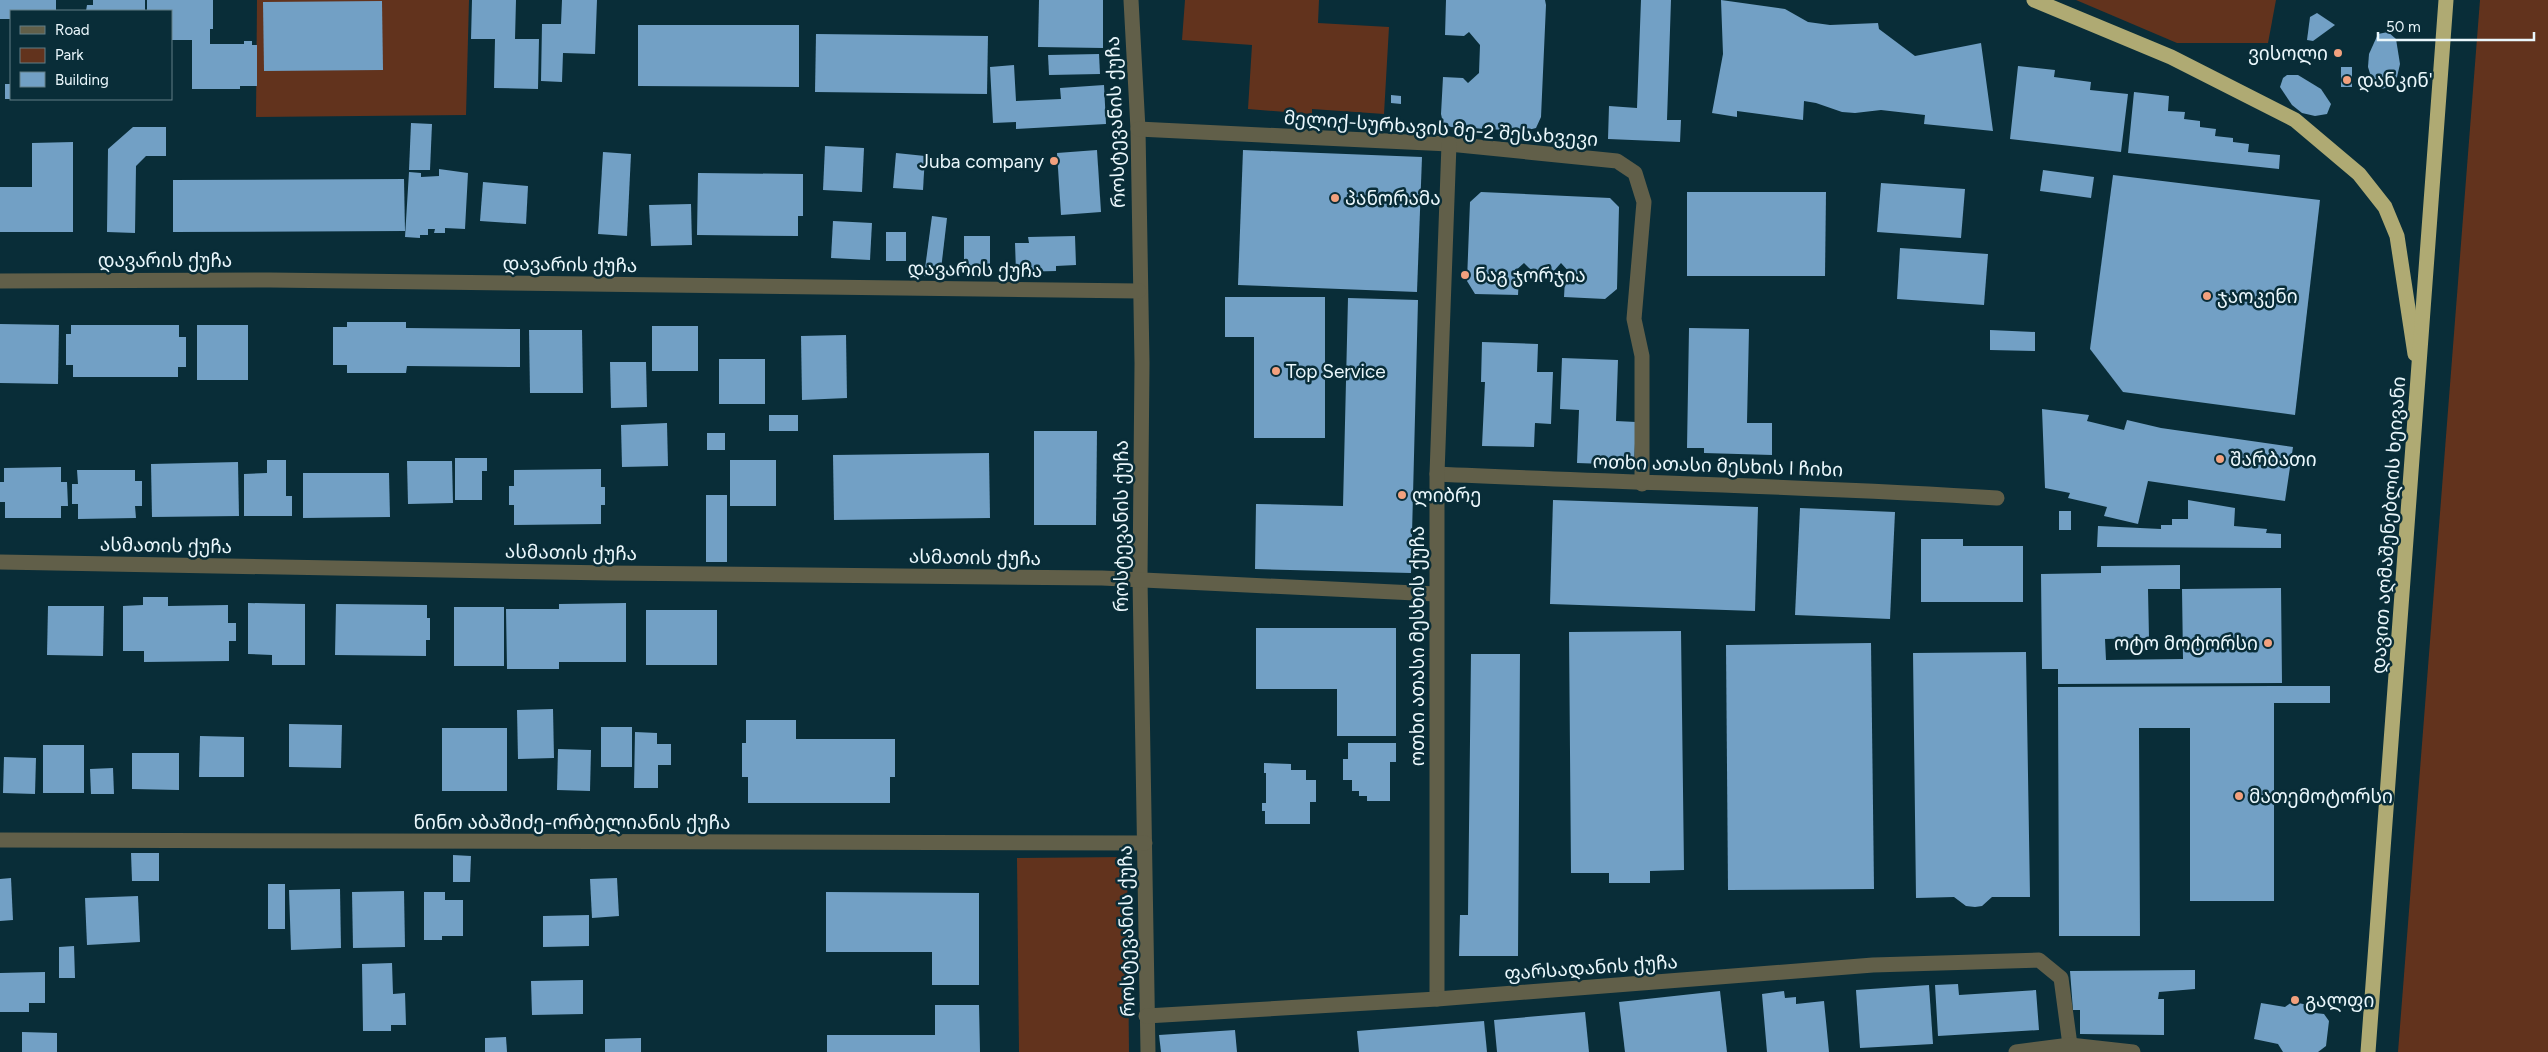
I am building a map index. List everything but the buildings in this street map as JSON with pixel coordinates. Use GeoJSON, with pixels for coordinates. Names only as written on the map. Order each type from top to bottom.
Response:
{"type":"FeatureCollection","features":[{"type":"Feature","properties":{"kind":"highway"},"geometry":{"type":"LineString","coordinates":[[2034,0],[2172,57],[2295,120],[2359,174],[2385,207],[2397,236],[2419,381]]}},
{"type":"Feature","properties":{"kind":"highway","name":"დავით აღმაშენებლის ხეივანი"},"geometry":{"type":"LineString","coordinates":[[2368,1052],[2446,0]]}},
{"type":"Feature","properties":{"kind":"street","name":"როსტევანის ქუჩა"},"geometry":{"type":"LineString","coordinates":[[1131,0],[1138,129],[1139,290],[1142,364],[1140,579],[1148,1052]]}},
{"type":"Feature","properties":{"kind":"street","name":"მელიქ-სურხავის მე-2 შესახვევი"},"geometry":{"type":"LineString","coordinates":[[1138,129],[1450,144],[1617,160],[1635,173],[1644,202],[1634,319],[1642,356],[1642,484]]}},
{"type":"Feature","properties":{"kind":"street","name":"ოთხი ათასი მესხის ქუჩა"},"geometry":{"type":"LineString","coordinates":[[1437,999],[1436,594],[1438,474],[1450,144]]}},
{"type":"Feature","properties":{"kind":"street","name":"დავარის ქუჩა"},"geometry":{"type":"LineString","coordinates":[[0,281],[202,280],[1139,290]]}},
{"type":"Feature","properties":{"kind":"street","name":"ოთხი ათასი მესხის I ჩიხი"},"geometry":{"type":"LineString","coordinates":[[1438,474],[1642,484],[1880,490],[1997,498]]}},
{"type":"Feature","properties":{"kind":"street","name":"ასმათის ქუჩა"},"geometry":{"type":"LineString","coordinates":[[0,562],[599,573],[1140,579],[1436,594]]}},
{"type":"Feature","properties":{"kind":"street","name":"ნინო აბაშიძე-ორბელიანის ქუჩა"},"geometry":{"type":"LineString","coordinates":[[0,840],[1145,843]]}},
{"type":"Feature","properties":{"kind":"street","name":"ფარსადანის ქუჩა"},"geometry":{"type":"LineString","coordinates":[[1146,1016],[1437,999],[1873,965],[2039,960],[2061,978],[2070,1045]]}},
{"type":"Feature","properties":{"kind":"street"},"geometry":{"type":"LineString","coordinates":[[2016,1052],[2070,1045],[2133,1052]]}},
{"type":"Feature","properties":{"kind":"green space"},"geometry":{"type":"Polygon","coordinates":[[[257,0],[469,0],[466,115],[256,117],[257,0]]]}},
{"type":"Feature","properties":{"kind":"green space"},"geometry":{"type":"Polygon","coordinates":[[[1185,0],[1319,0],[1318,23],[1389,27],[1384,114],[1312,109],[1312,114],[1248,109],[1252,45],[1182,40],[1185,0]]]}},
{"type":"Feature","properties":{"kind":"green space"},"geometry":{"type":"Polygon","coordinates":[[[2076,0],[2276,0],[2268,43],[2177,43],[2076,0]]]}},
{"type":"Feature","properties":{"kind":"green space"},"geometry":{"type":"Polygon","coordinates":[[[2480,0],[2548,0],[2548,1052],[2398,1052],[2480,0]]]}},
{"type":"Feature","properties":{"kind":"green space"},"geometry":{"type":"Polygon","coordinates":[[[1127,857],[1129,1052],[1019,1052],[1017,858],[1127,857]]]}},
{"type":"Feature","properties":{"kind":"place","name":"ვისოლი"},"geometry":{"type":"Point","coordinates":[2338,53]}},
{"type":"Feature","properties":{"kind":"place","name":"დანკინ'"},"geometry":{"type":"Point","coordinates":[2347,80]}},
{"type":"Feature","properties":{"kind":"place","name":"Juba company"},"geometry":{"type":"Point","coordinates":[1054,161]}},
{"type":"Feature","properties":{"kind":"place","name":"პანორამა"},"geometry":{"type":"Point","coordinates":[1335,198]}},
{"type":"Feature","properties":{"kind":"place","name":"ნაგ ჯორჯია"},"geometry":{"type":"Point","coordinates":[1465,275]}},
{"type":"Feature","properties":{"kind":"place","name":"ჯაოკენი"},"geometry":{"type":"Point","coordinates":[2207,296]}},
{"type":"Feature","properties":{"kind":"place","name":"Top Service"},"geometry":{"type":"Point","coordinates":[1276,371]}},
{"type":"Feature","properties":{"kind":"place","name":"შარბათი"},"geometry":{"type":"Point","coordinates":[2220,459]}},
{"type":"Feature","properties":{"kind":"place","name":"ლიბრე"},"geometry":{"type":"Point","coordinates":[1402,495]}},
{"type":"Feature","properties":{"kind":"place","name":"ოტო მოტორსი"},"geometry":{"type":"Point","coordinates":[2268,643]}},
{"type":"Feature","properties":{"kind":"place","name":"მათემოტორსი"},"geometry":{"type":"Point","coordinates":[2239,796]}},
{"type":"Feature","properties":{"kind":"place","name":"გალფი"},"geometry":{"type":"Point","coordinates":[2295,1000]}}]}
